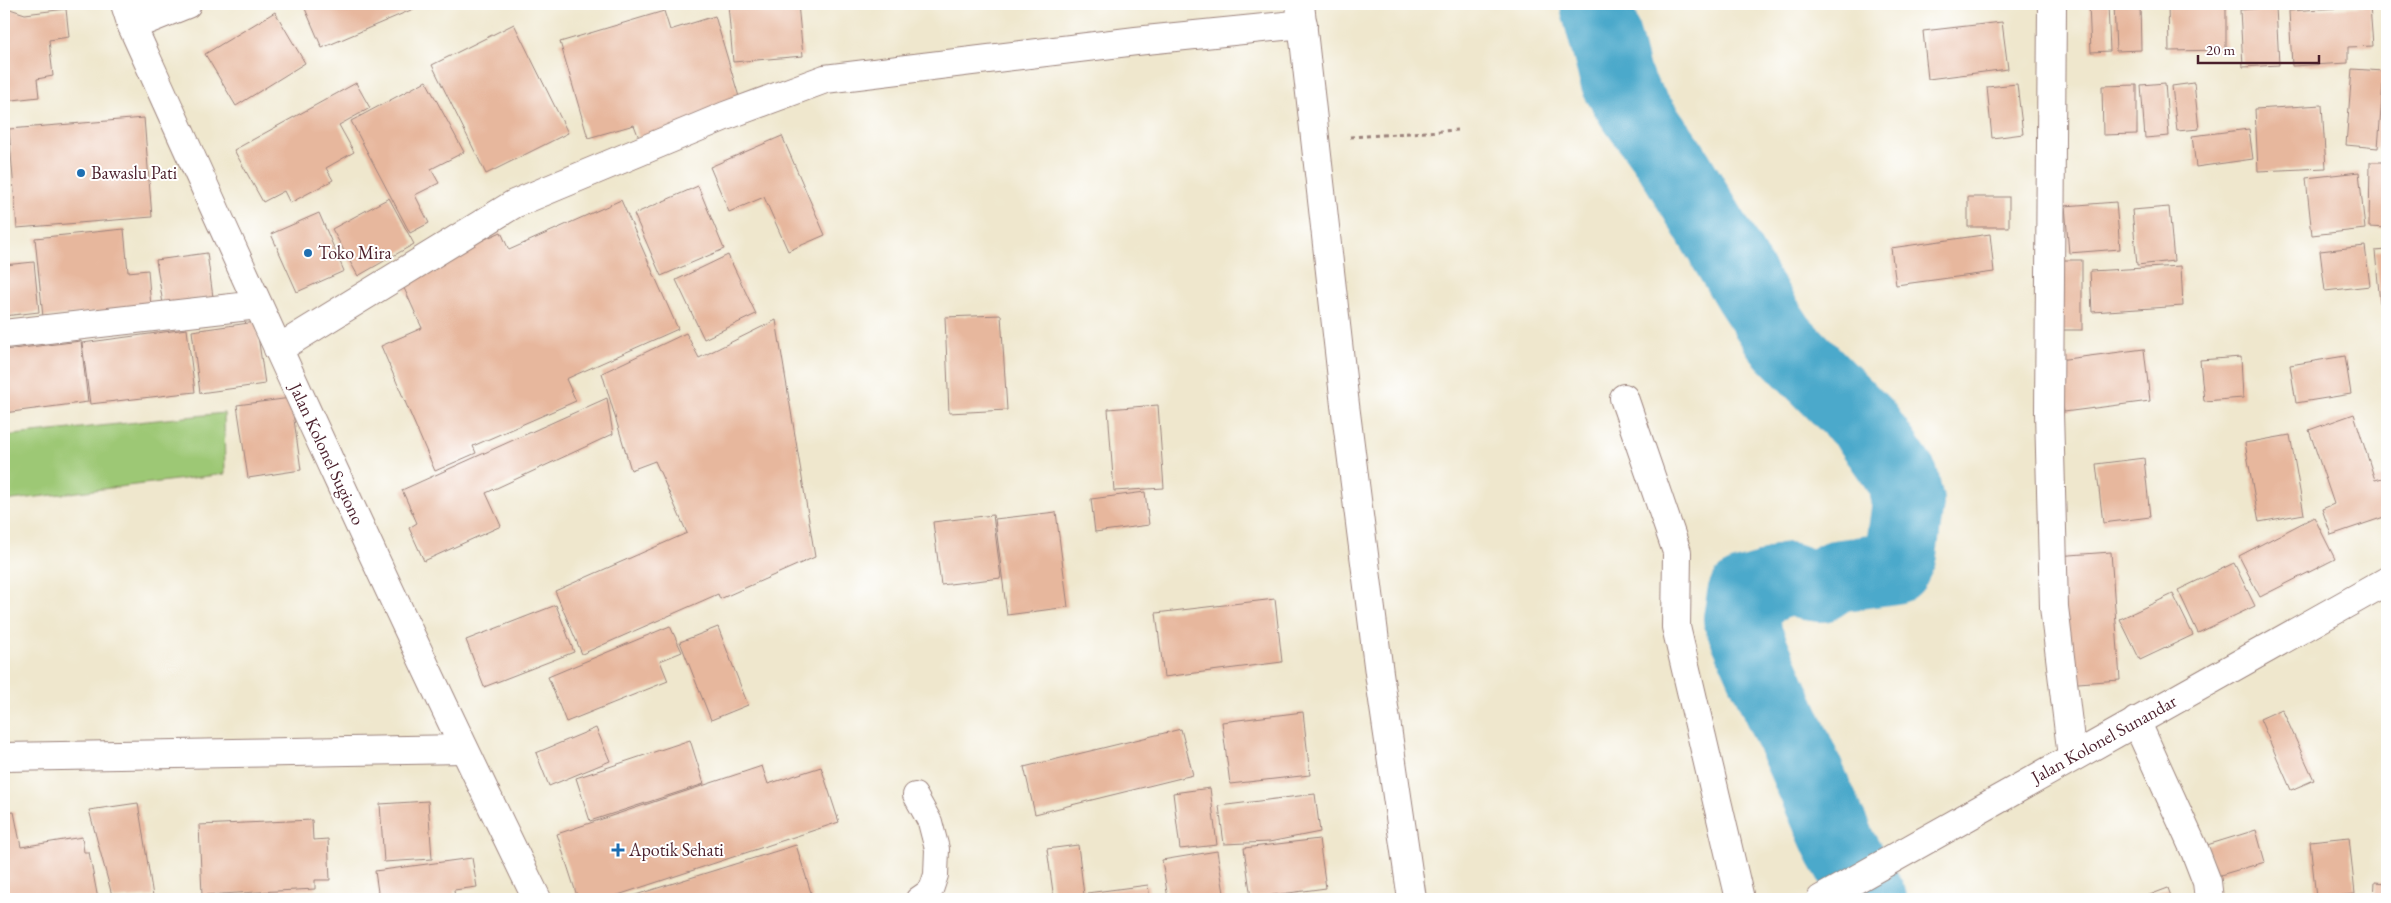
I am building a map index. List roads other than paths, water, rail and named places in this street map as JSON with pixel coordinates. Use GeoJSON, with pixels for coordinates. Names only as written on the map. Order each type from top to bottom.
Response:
{"type":"FeatureCollection","features":[{"type":"Feature","properties":{"kind":"street"},"geometry":{"type":"LineString","coordinates":[[129,15],[187,4]]}},
{"type":"Feature","properties":{"kind":"street"},"geometry":{"type":"LineString","coordinates":[[2052,4],[2049,432],[2054,607],[2072,756]]}},
{"type":"Feature","properties":{"kind":"street"},"geometry":{"type":"LineString","coordinates":[[278,349],[514,204],[725,116],[825,79],[1136,41],[1301,14],[1379,673],[1412,899]]}},
{"type":"Feature","properties":{"kind":"street","name":"Jalan Kolonel Sugiono"},"geometry":{"type":"LineString","coordinates":[[129,15],[278,349],[464,749],[537,899]]}},
{"type":"Feature","properties":{"kind":"street"},"geometry":{"type":"LineString","coordinates":[[4,334],[258,305]]}},
{"type":"Feature","properties":{"kind":"street"},"geometry":{"type":"LineString","coordinates":[[1624,398],[1677,552],[1676,627],[1740,899]]}},
{"type":"Feature","properties":{"kind":"street","name":"Jalan Kolonel Sunandar"},"geometry":{"type":"LineString","coordinates":[[1822,898],[1882,866],[2072,756],[2387,581]]}},
{"type":"Feature","properties":{"kind":"street"},"geometry":{"type":"LineString","coordinates":[[2136,721],[2195,851],[2207,882],[2209,899]]}},
{"type":"Feature","properties":{"kind":"street"},"geometry":{"type":"LineString","coordinates":[[4,757],[464,749]]}},
{"type":"Feature","properties":{"kind":"lane"},"geometry":{"type":"LineString","coordinates":[[915,795],[930,822],[937,849],[936,875],[931,890],[918,899]]}},
{"type":"Feature","properties":{"kind":"waterway"},"geometry":{"type":"LineString","coordinates":[[1596,4],[1616,80],[1631,105],[1671,160],[1750,293],[1781,340],[1866,426],[1903,479],[1908,502],[1901,554],[1894,568],[1836,576],[1821,586],[1805,584],[1788,578],[1767,588],[1743,595],[1739,619],[1841,848],[1871,899]]}},
{"type":"Feature","properties":{"kind":"place","name":"Bawaslu Pati"},"geometry":{"type":"Point","coordinates":[81,173]}},
{"type":"Feature","properties":{"kind":"place","name":"Toko Mira"},"geometry":{"type":"Point","coordinates":[308,253]}},
{"type":"Feature","properties":{"kind":"place","name":"Apotik Sehati"},"geometry":{"type":"Point","coordinates":[618,850]}}]}
